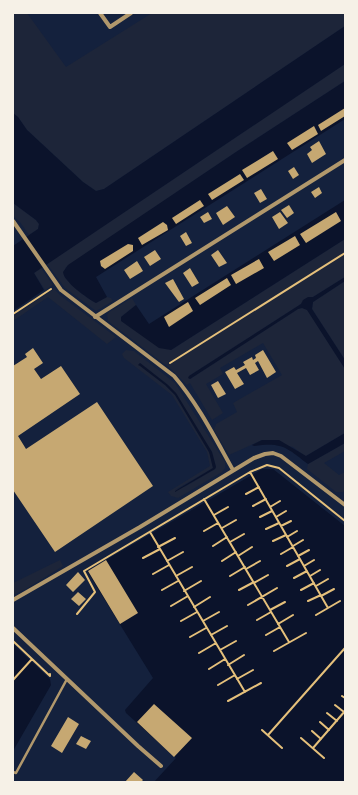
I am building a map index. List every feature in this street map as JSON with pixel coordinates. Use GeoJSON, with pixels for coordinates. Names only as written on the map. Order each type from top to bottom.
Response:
{"type":"FeatureCollection","features":[{"type":"Feature","properties":{"kind":"street"},"geometry":{"type":"LineString","coordinates":[[100,13],[110,27],[131,13]]}},
{"type":"Feature","properties":{"kind":"street"},"geometry":{"type":"LineString","coordinates":[[95,317],[345,160]]}},
{"type":"Feature","properties":{"kind":"street"},"geometry":{"type":"LineString","coordinates":[[13,221],[61,290],[174,376],[183,386],[233,470]]}},
{"type":"Feature","properties":{"kind":"street"},"geometry":{"type":"LineString","coordinates":[[13,600],[140,527],[233,470],[254,458],[265,454],[281,456],[345,505]]}},
{"type":"Feature","properties":{"kind":"street"},"geometry":{"type":"LineString","coordinates":[[13,628],[161,766]]}},
{"type":"Feature","properties":{"kind":"lane"},"geometry":{"type":"LineString","coordinates":[[13,772],[16,773],[67,679]]}},
{"type":"Feature","properties":{"kind":"path"},"geometry":{"type":"LineString","coordinates":[[163,368],[345,253]]}},
{"type":"Feature","properties":{"kind":"path"},"geometry":{"type":"LineString","coordinates":[[13,314],[57,285]]}},
{"type":"Feature","properties":{"kind":"path"},"geometry":{"type":"LineString","coordinates":[[77,614],[95,592],[84,571],[250,472],[267,465],[278,468],[345,521]]}},
{"type":"Feature","properties":{"kind":"path"},"geometry":{"type":"LineString","coordinates":[[250,472],[328,608]]}},
{"type":"Feature","properties":{"kind":"path"},"geometry":{"type":"LineString","coordinates":[[246,494],[259,487]]}},
{"type":"Feature","properties":{"kind":"path"},"geometry":{"type":"LineString","coordinates":[[204,499],[289,642]]}},
{"type":"Feature","properties":{"kind":"path"},"geometry":{"type":"LineString","coordinates":[[253,506],[266,499]]}},
{"type":"Feature","properties":{"kind":"path"},"geometry":{"type":"LineString","coordinates":[[270,507],[280,501]]}},
{"type":"Feature","properties":{"kind":"path"},"geometry":{"type":"LineString","coordinates":[[214,515],[228,507]]}},
{"type":"Feature","properties":{"kind":"path"},"geometry":{"type":"LineString","coordinates":[[260,517],[272,511]]}},
{"type":"Feature","properties":{"kind":"path"},"geometry":{"type":"LineString","coordinates":[[276,517],[286,511]]}},
{"type":"Feature","properties":{"kind":"path"},"geometry":{"type":"LineString","coordinates":[[222,528],[236,520]]}},
{"type":"Feature","properties":{"kind":"path"},"geometry":{"type":"LineString","coordinates":[[281,526],[291,520]]}},
{"type":"Feature","properties":{"kind":"path"},"geometry":{"type":"LineString","coordinates":[[204,531],[218,523]]}},
{"type":"Feature","properties":{"kind":"path"},"geometry":{"type":"LineString","coordinates":[[266,529],[279,523]]}},
{"type":"Feature","properties":{"kind":"path"},"geometry":{"type":"LineString","coordinates":[[273,541],[297,531]]}},
{"type":"Feature","properties":{"kind":"path"},"geometry":{"type":"LineString","coordinates":[[150,532],[244,692]]}},
{"type":"Feature","properties":{"kind":"path"},"geometry":{"type":"LineString","coordinates":[[230,542],[244,534]]}},
{"type":"Feature","properties":{"kind":"path"},"geometry":{"type":"LineString","coordinates":[[143,558],[175,538]]}},
{"type":"Feature","properties":{"kind":"path"},"geometry":{"type":"LineString","coordinates":[[213,546],[227,538]]}},
{"type":"Feature","properties":{"kind":"path"},"geometry":{"type":"LineString","coordinates":[[280,554],[303,540]]}},
{"type":"Feature","properties":{"kind":"path"},"geometry":{"type":"LineString","coordinates":[[238,556],[252,547]]}},
{"type":"Feature","properties":{"kind":"path"},"geometry":{"type":"LineString","coordinates":[[298,556],[309,550]]}},
{"type":"Feature","properties":{"kind":"path"},"geometry":{"type":"LineString","coordinates":[[167,561],[183,552]]}},
{"type":"Feature","properties":{"kind":"path"},"geometry":{"type":"LineString","coordinates":[[222,561],[236,552]]}},
{"type":"Feature","properties":{"kind":"path"},"geometry":{"type":"LineString","coordinates":[[288,566],[300,559]]}},
{"type":"Feature","properties":{"kind":"path"},"geometry":{"type":"LineString","coordinates":[[304,566],[314,560]]}},
{"type":"Feature","properties":{"kind":"path"},"geometry":{"type":"LineString","coordinates":[[230,576],[260,561]]}},
{"type":"Feature","properties":{"kind":"path"},"geometry":{"type":"LineString","coordinates":[[153,574],[169,565]]}},
{"type":"Feature","properties":{"kind":"path"},"geometry":{"type":"LineString","coordinates":[[176,576],[192,567]]}},
{"type":"Feature","properties":{"kind":"path"},"geometry":{"type":"LineString","coordinates":[[310,576],[320,570]]}},
{"type":"Feature","properties":{"kind":"path"},"geometry":{"type":"LineString","coordinates":[[294,578],[307,571]]}},
{"type":"Feature","properties":{"kind":"path"},"geometry":{"type":"LineString","coordinates":[[239,590],[268,575]]}},
{"type":"Feature","properties":{"kind":"path"},"geometry":{"type":"LineString","coordinates":[[301,590],[328,579]]}},
{"type":"Feature","properties":{"kind":"path"},"geometry":{"type":"LineString","coordinates":[[162,590],[178,580]]}},
{"type":"Feature","properties":{"kind":"path"},"geometry":{"type":"LineString","coordinates":[[184,591],[200,581]]}},
{"type":"Feature","properties":{"kind":"path"},"geometry":{"type":"LineString","coordinates":[[248,605],[276,588]]}},
{"type":"Feature","properties":{"kind":"path"},"geometry":{"type":"LineString","coordinates":[[308,601],[334,589]]}},
{"type":"Feature","properties":{"kind":"path"},"geometry":{"type":"LineString","coordinates":[[171,606],[188,596]]}},
{"type":"Feature","properties":{"kind":"path"},"geometry":{"type":"LineString","coordinates":[[194,607],[210,597]]}},
{"type":"Feature","properties":{"kind":"path"},"geometry":{"type":"LineString","coordinates":[[316,615],[340,601]]}},
{"type":"Feature","properties":{"kind":"path"},"geometry":{"type":"LineString","coordinates":[[257,620],[285,602]]}},
{"type":"Feature","properties":{"kind":"path"},"geometry":{"type":"LineString","coordinates":[[181,621],[197,612]]}},
{"type":"Feature","properties":{"kind":"path"},"geometry":{"type":"LineString","coordinates":[[202,621],[218,612]]}},
{"type":"Feature","properties":{"kind":"path"},"geometry":{"type":"LineString","coordinates":[[278,624],[293,615]]}},
{"type":"Feature","properties":{"kind":"path"},"geometry":{"type":"LineString","coordinates":[[211,635],[227,626]]}},
{"type":"Feature","properties":{"kind":"path"},"geometry":{"type":"LineString","coordinates":[[266,635],[280,627]]}},
{"type":"Feature","properties":{"kind":"path"},"geometry":{"type":"LineString","coordinates":[[190,637],[206,628]]}},
{"type":"Feature","properties":{"kind":"path"},"geometry":{"type":"LineString","coordinates":[[274,651],[306,633]]}},
{"type":"Feature","properties":{"kind":"path"},"geometry":{"type":"LineString","coordinates":[[13,641],[50,676],[53,666]]}},
{"type":"Feature","properties":{"kind":"path"},"geometry":{"type":"LineString","coordinates":[[220,650],[236,641]]}},
{"type":"Feature","properties":{"kind":"path"},"geometry":{"type":"LineString","coordinates":[[199,653],[216,643]]}},
{"type":"Feature","properties":{"kind":"path"},"geometry":{"type":"LineString","coordinates":[[268,735],[345,648]]}},
{"type":"Feature","properties":{"kind":"path"},"geometry":{"type":"LineString","coordinates":[[228,665],[244,655]]}},
{"type":"Feature","properties":{"kind":"path"},"geometry":{"type":"LineString","coordinates":[[13,680],[32,659]]}},
{"type":"Feature","properties":{"kind":"path"},"geometry":{"type":"LineString","coordinates":[[209,669],[225,659]]}},
{"type":"Feature","properties":{"kind":"path"},"geometry":{"type":"LineString","coordinates":[[237,679],[253,670]]}},
{"type":"Feature","properties":{"kind":"path"},"geometry":{"type":"LineString","coordinates":[[218,685],[235,675]]}},
{"type":"Feature","properties":{"kind":"path"},"geometry":{"type":"LineString","coordinates":[[228,702],[261,683]]}},
{"type":"Feature","properties":{"kind":"path"},"geometry":{"type":"LineString","coordinates":[[313,748],[345,712],[335,705]]}},
{"type":"Feature","properties":{"kind":"path"},"geometry":{"type":"LineString","coordinates":[[327,713],[336,721]]}},
{"type":"Feature","properties":{"kind":"path"},"geometry":{"type":"LineString","coordinates":[[320,722],[329,730]]}},
{"type":"Feature","properties":{"kind":"path"},"geometry":{"type":"LineString","coordinates":[[262,730],[282,748]]}},
{"type":"Feature","properties":{"kind":"path"},"geometry":{"type":"LineString","coordinates":[[312,731],[321,739]]}},
{"type":"Feature","properties":{"kind":"path"},"geometry":{"type":"LineString","coordinates":[[301,738],[324,758]]}},
{"type":"Feature","properties":{"kind":"shaded area"},"geometry":{"type":"Polygon","coordinates":[[[13,13],[27,13],[66,67],[152,13],[345,13],[345,26],[104,189],[96,191],[83,182],[27,130],[18,117],[13,113],[13,13]]]}},
{"type":"Feature","properties":{"kind":"shaded area"},"geometry":{"type":"Polygon","coordinates":[[[345,26],[345,64],[34,273],[44,290],[13,311],[13,246],[38,229],[39,224],[36,220],[13,203],[13,113],[18,117],[27,130],[83,182],[96,191],[104,189],[345,26]]]}},
{"type":"Feature","properties":{"kind":"shaded area"},"geometry":{"type":"Polygon","coordinates":[[[345,64],[345,81],[236,152],[66,267],[64,276],[83,294],[96,303],[107,297],[111,298],[113,301],[96,311],[65,288],[47,264],[345,64]]]}},
{"type":"Feature","properties":{"kind":"shaded area"},"geometry":{"type":"Polygon","coordinates":[[[345,81],[345,119],[96,277],[107,297],[96,303],[82,294],[64,276],[63,272],[68,265],[345,81]]]}},
{"type":"Feature","properties":{"kind":"shaded area"},"geometry":{"type":"Polygon","coordinates":[[[345,200],[345,239],[171,350],[159,348],[121,321],[121,317],[136,305],[149,324],[345,200]]]}},
{"type":"Feature","properties":{"kind":"shaded area"},"geometry":{"type":"Polygon","coordinates":[[[13,203],[36,220],[39,224],[38,229],[29,235],[20,222],[13,216],[13,203]]]}},
{"type":"Feature","properties":{"kind":"shaded area"},"geometry":{"type":"Polygon","coordinates":[[[345,239],[345,277],[313,297],[310,297],[189,376],[190,379],[298,309],[307,309],[345,369],[345,433],[306,456],[293,447],[262,440],[229,455],[214,430],[216,424],[237,412],[233,403],[282,375],[263,343],[220,368],[223,374],[206,384],[223,413],[212,420],[190,383],[187,385],[172,370],[108,321],[107,315],[109,312],[132,298],[136,305],[121,317],[171,350],[345,239]]]}},
{"type":"Feature","properties":{"kind":"shaded area"},"geometry":{"type":"Polygon","coordinates":[[[41,268],[53,285],[45,290],[34,273],[41,268]]]}},
{"type":"Feature","properties":{"kind":"shaded area"},"geometry":{"type":"Polygon","coordinates":[[[345,277],[345,281],[313,302],[312,309],[345,360],[345,369],[307,310],[302,308],[298,309],[190,379],[188,378],[301,304],[303,300],[308,297],[313,297],[345,277]]]}},
{"type":"Feature","properties":{"kind":"shaded area"},"geometry":{"type":"Polygon","coordinates":[[[345,281],[345,360],[312,309],[313,302],[345,281]]]}},
{"type":"Feature","properties":{"kind":"shaded area"},"geometry":{"type":"Polygon","coordinates":[[[54,289],[61,296],[116,337],[107,344],[48,297],[13,321],[13,316],[54,289]]]}},
{"type":"Feature","properties":{"kind":"shaded area"},"geometry":{"type":"Polygon","coordinates":[[[126,350],[134,351],[175,383],[225,462],[225,468],[222,472],[178,498],[171,496],[168,492],[210,466],[207,452],[172,395],[124,358],[122,354],[126,350]],[[140,363],[139,364],[175,395],[210,454],[213,468],[175,490],[186,486],[216,467],[212,452],[176,394],[168,385],[140,363]]]}},
{"type":"Feature","properties":{"kind":"shaded area"},"geometry":{"type":"Polygon","coordinates":[[[140,363],[176,393],[212,452],[216,467],[215,469],[175,492],[213,468],[209,452],[175,395],[165,385],[138,365],[140,363]]]}},
{"type":"Feature","properties":{"kind":"shaded area"},"geometry":{"type":"Polygon","coordinates":[[[345,433],[345,443],[308,464],[294,453],[278,445],[252,445],[262,440],[279,440],[306,456],[345,433]]]}},
{"type":"Feature","properties":{"kind":"shaded area"},"geometry":{"type":"Polygon","coordinates":[[[345,443],[345,451],[324,463],[339,475],[345,472],[345,490],[343,492],[336,492],[307,469],[308,464],[345,443]]]}},
{"type":"Feature","properties":{"kind":"shaded area"},"geometry":{"type":"Polygon","coordinates":[[[262,469],[273,469],[345,526],[345,782],[154,782],[176,758],[126,713],[125,710],[153,678],[87,571],[262,469]]]}},
{"type":"Feature","properties":{"kind":"shaded area"},"geometry":{"type":"Polygon","coordinates":[[[60,560],[63,566],[26,589],[13,595],[13,583],[60,560]]]}},
{"type":"Feature","properties":{"kind":"shaded area"},"geometry":{"type":"Polygon","coordinates":[[[13,644],[50,679],[51,685],[13,751],[13,644]]]}},
{"type":"Feature","properties":{"kind":"building"},"geometry":{"type":"Polygon","coordinates":[[[345,108],[345,116],[321,131],[318,125],[345,108]]]}},
{"type":"Feature","properties":{"kind":"building"},"geometry":{"type":"Polygon","coordinates":[[[314,126],[318,134],[292,150],[287,143],[314,126]]]}},
{"type":"Feature","properties":{"kind":"building"},"geometry":{"type":"Polygon","coordinates":[[[319,141],[326,154],[312,163],[307,154],[312,150],[310,147],[319,141]]]}},
{"type":"Feature","properties":{"kind":"building"},"geometry":{"type":"Polygon","coordinates":[[[273,151],[278,159],[247,178],[242,170],[273,151]]]}},
{"type":"Feature","properties":{"kind":"building"},"geometry":{"type":"Polygon","coordinates":[[[294,167],[299,175],[293,179],[288,171],[294,167]]]}},
{"type":"Feature","properties":{"kind":"building"},"geometry":{"type":"Polygon","coordinates":[[[240,174],[244,180],[212,200],[208,194],[240,174]]]}},
{"type":"Feature","properties":{"kind":"building"},"geometry":{"type":"Polygon","coordinates":[[[319,187],[322,193],[315,198],[311,192],[319,187]]]}},
{"type":"Feature","properties":{"kind":"building"},"geometry":{"type":"Polygon","coordinates":[[[261,189],[267,199],[260,203],[254,193],[261,189]]]}},
{"type":"Feature","properties":{"kind":"building"},"geometry":{"type":"Polygon","coordinates":[[[200,200],[204,206],[176,224],[172,218],[200,200]]]}},
{"type":"Feature","properties":{"kind":"building"},"geometry":{"type":"Polygon","coordinates":[[[289,205],[294,213],[287,218],[281,210],[289,205]]]}},
{"type":"Feature","properties":{"kind":"building"},"geometry":{"type":"Polygon","coordinates":[[[227,206],[235,217],[223,225],[216,213],[227,206]]]}},
{"type":"Feature","properties":{"kind":"building"},"geometry":{"type":"Polygon","coordinates":[[[208,212],[212,219],[204,223],[200,217],[208,212]]]}},
{"type":"Feature","properties":{"kind":"building"},"geometry":{"type":"Polygon","coordinates":[[[280,212],[288,223],[279,229],[272,217],[280,212]]]}},
{"type":"Feature","properties":{"kind":"building"},"geometry":{"type":"Polygon","coordinates":[[[336,212],[341,221],[306,243],[300,234],[336,212]]]}},
{"type":"Feature","properties":{"kind":"building"},"geometry":{"type":"Polygon","coordinates":[[[163,222],[167,225],[168,230],[142,245],[138,238],[163,222]]]}},
{"type":"Feature","properties":{"kind":"building"},"geometry":{"type":"Polygon","coordinates":[[[186,232],[192,243],[186,246],[180,236],[186,232]]]}},
{"type":"Feature","properties":{"kind":"building"},"geometry":{"type":"Polygon","coordinates":[[[295,236],[300,245],[274,261],[268,252],[295,236]]]}},
{"type":"Feature","properties":{"kind":"building"},"geometry":{"type":"Polygon","coordinates":[[[128,244],[133,245],[133,251],[105,269],[101,266],[100,261],[128,244]]]}},
{"type":"Feature","properties":{"kind":"building"},"geometry":{"type":"Polygon","coordinates":[[[155,250],[161,259],[150,266],[144,257],[155,250]]]}},
{"type":"Feature","properties":{"kind":"building"},"geometry":{"type":"Polygon","coordinates":[[[218,250],[227,263],[219,267],[211,255],[218,250]]]}},
{"type":"Feature","properties":{"kind":"building"},"geometry":{"type":"Polygon","coordinates":[[[259,259],[264,268],[236,284],[231,275],[259,259]]]}},
{"type":"Feature","properties":{"kind":"building"},"geometry":{"type":"Polygon","coordinates":[[[137,261],[143,271],[130,279],[124,270],[137,261]]]}},
{"type":"Feature","properties":{"kind":"building"},"geometry":{"type":"Polygon","coordinates":[[[190,268],[199,283],[192,287],[183,273],[190,268]]]}},
{"type":"Feature","properties":{"kind":"building"},"geometry":{"type":"Polygon","coordinates":[[[227,278],[231,285],[200,305],[195,298],[227,278]]]}},
{"type":"Feature","properties":{"kind":"building"},"geometry":{"type":"Polygon","coordinates":[[[173,279],[184,299],[179,302],[165,283],[173,279]]]}},
{"type":"Feature","properties":{"kind":"building"},"geometry":{"type":"Polygon","coordinates":[[[188,302],[193,311],[169,327],[164,317],[188,302]]]}},
{"type":"Feature","properties":{"kind":"building"},"geometry":{"type":"Polygon","coordinates":[[[33,348],[43,363],[34,369],[41,379],[61,366],[80,394],[18,436],[26,449],[97,402],[153,486],[55,552],[13,490],[13,366],[27,357],[25,354],[33,348]]]}},
{"type":"Feature","properties":{"kind":"building"},"geometry":{"type":"Polygon","coordinates":[[[263,350],[276,372],[267,378],[258,361],[255,363],[259,370],[250,375],[246,368],[237,373],[244,384],[235,389],[225,372],[234,367],[236,370],[245,365],[243,362],[252,357],[253,360],[256,358],[255,355],[263,350]]]}},
{"type":"Feature","properties":{"kind":"building"},"geometry":{"type":"Polygon","coordinates":[[[218,381],[226,394],[218,398],[211,385],[218,381]]]}},
{"type":"Feature","properties":{"kind":"building"},"geometry":{"type":"Polygon","coordinates":[[[106,560],[138,613],[120,624],[88,571],[106,560]]]}},
{"type":"Feature","properties":{"kind":"building"},"geometry":{"type":"Polygon","coordinates":[[[78,572],[85,580],[73,592],[66,585],[78,572]]]}},
{"type":"Feature","properties":{"kind":"building"},"geometry":{"type":"Polygon","coordinates":[[[78,592],[86,599],[79,606],[71,599],[78,592]]]}},
{"type":"Feature","properties":{"kind":"building"},"geometry":{"type":"Polygon","coordinates":[[[154,704],[192,738],[174,757],[137,722],[154,704]]]}},
{"type":"Feature","properties":{"kind":"building"},"geometry":{"type":"Polygon","coordinates":[[[68,717],[79,724],[62,753],[51,746],[68,717]]]}},
{"type":"Feature","properties":{"kind":"building"},"geometry":{"type":"Polygon","coordinates":[[[81,736],[91,741],[86,749],[76,744],[81,736]]]}},
{"type":"Feature","properties":{"kind":"building"},"geometry":{"type":"Polygon","coordinates":[[[134,772],[143,780],[141,782],[125,782],[134,772]]]}}]}
